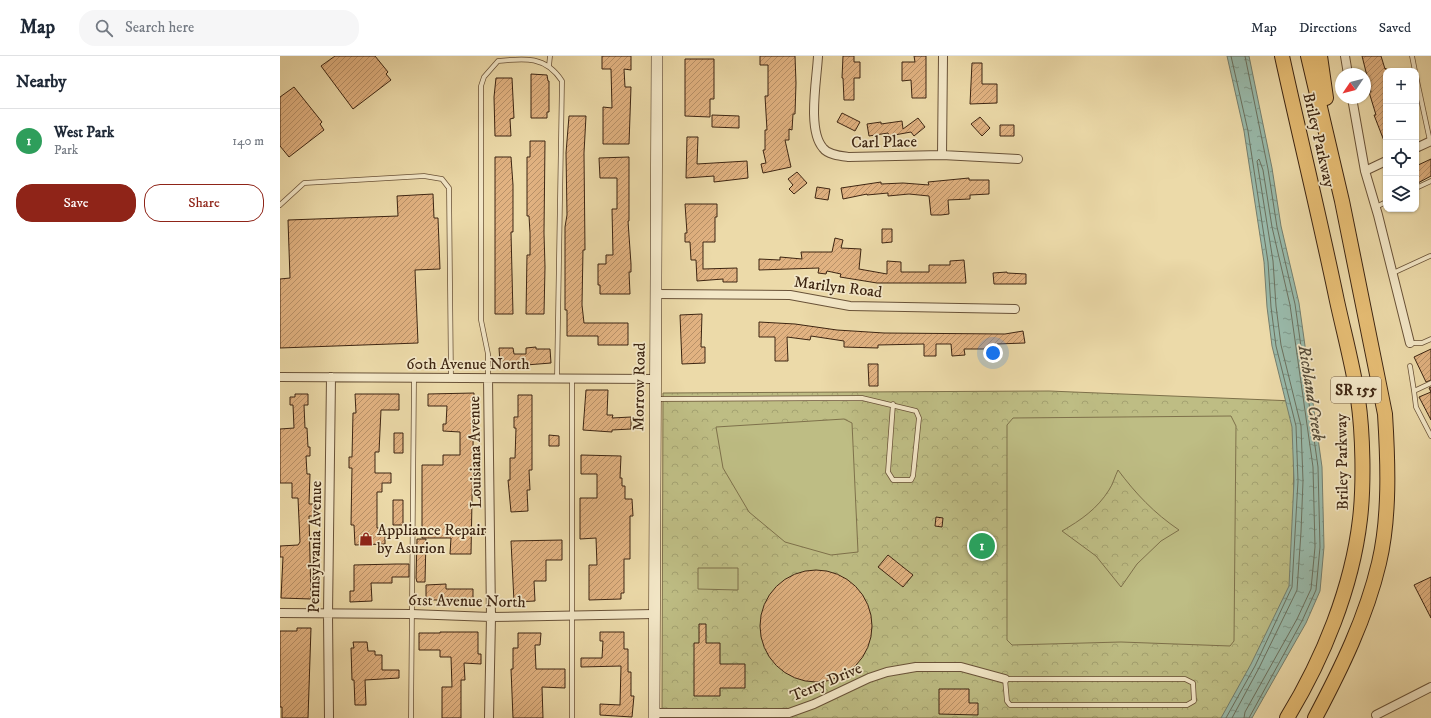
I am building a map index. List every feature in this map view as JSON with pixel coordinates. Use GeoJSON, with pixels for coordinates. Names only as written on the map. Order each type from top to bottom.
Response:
{"type":"FeatureCollection","features":[{"type":"Feature","properties":{"kind":"highway","name":"Briley Parkway"},"geometry":{"type":"LineString","coordinates":[[1282,56],[1320,217],[1358,399],[1362,465],[1360,519],[1342,599],[1328,640],[1301,695],[1287,718]]}},
{"type":"Feature","properties":{"kind":"highway","name":"Briley Parkway"},"geometry":{"type":"LineString","coordinates":[[1308,56],[1342,201],[1386,414],[1387,449],[1386,510],[1379,563],[1345,662],[1315,718]]}},
{"type":"Feature","properties":{"kind":"highway"},"geometry":{"type":"LineString","coordinates":[[1320,56],[1342,201]]}},
{"type":"Feature","properties":{"kind":"street","name":"Morrow Road"},"geometry":{"type":"LineString","coordinates":[[654,715],[657,56]]}},
{"type":"Feature","properties":{"kind":"street","name":"Carl Place"},"geometry":{"type":"LineString","coordinates":[[818,56],[814,117],[815,135],[823,149],[836,155],[849,157],[942,154],[1018,159]]}},
{"type":"Feature","properties":{"kind":"street"},"geometry":{"type":"LineString","coordinates":[[942,154],[944,56]]}},
{"type":"Feature","properties":{"kind":"street"},"geometry":{"type":"LineString","coordinates":[[1345,56],[1347,68]]}},
{"type":"Feature","properties":{"kind":"street"},"geometry":{"type":"LineString","coordinates":[[1353,104],[1365,171],[1376,207],[1410,344]]}},
{"type":"Feature","properties":{"kind":"street"},"geometry":{"type":"LineString","coordinates":[[1419,146],[1430,141]]}},
{"type":"Feature","properties":{"kind":"street"},"geometry":{"type":"LineString","coordinates":[[1365,171],[1383,162]]}},
{"type":"Feature","properties":{"kind":"street","name":"Marilyn Road"},"geometry":{"type":"LineString","coordinates":[[656,294],[790,295],[850,306],[1015,309]]}},
{"type":"Feature","properties":{"kind":"street","name":"60th Avenue North"},"geometry":{"type":"LineString","coordinates":[[280,377],[655,379]]}},
{"type":"Feature","properties":{"kind":"street","name":"Pennsylvania Avenue"},"geometry":{"type":"LineString","coordinates":[[329,718],[328,614],[331,377]]}},
{"type":"Feature","properties":{"kind":"street","name":"Louisiana Avenue"},"geometry":{"type":"LineString","coordinates":[[488,378],[491,617],[489,718]]}},
{"type":"Feature","properties":{"kind":"street","name":"61st Avenue North"},"geometry":{"type":"LineString","coordinates":[[280,614],[411,614],[491,617],[573,614],[654,614]]}},
{"type":"Feature","properties":{"kind":"street","name":"Terry Drive"},"geometry":{"type":"LineString","coordinates":[[654,715],[789,713],[802,709],[874,676],[916,667],[961,667],[1005,679]]}},
{"type":"Feature","properties":{"kind":"street"},"geometry":{"type":"LineString","coordinates":[[1376,715],[1431,687]]}},
{"type":"Feature","properties":{"kind":"lane"},"geometry":{"type":"LineString","coordinates":[[548,66],[550,56]]}},
{"type":"Feature","properties":{"kind":"lane"},"geometry":{"type":"LineString","coordinates":[[1412,56],[1414,68]]}},
{"type":"Feature","properties":{"kind":"lane"},"geometry":{"type":"LineString","coordinates":[[488,378],[488,354],[481,320],[481,86],[484,77],[498,61],[517,59],[543,62],[555,69],[562,81],[557,379]]}},
{"type":"Feature","properties":{"kind":"lane"},"geometry":{"type":"LineString","coordinates":[[1419,90],[1430,141]]}},
{"type":"Feature","properties":{"kind":"lane"},"geometry":{"type":"LineString","coordinates":[[280,205],[304,183],[424,176],[442,179],[449,188],[451,378]]}},
{"type":"Feature","properties":{"kind":"lane"},"geometry":{"type":"LineString","coordinates":[[1419,187],[1431,181]]}},
{"type":"Feature","properties":{"kind":"lane"},"geometry":{"type":"LineString","coordinates":[[1376,207],[1383,204]]}},
{"type":"Feature","properties":{"kind":"lane"},"geometry":{"type":"LineString","coordinates":[[1392,274],[1430,256]]}},
{"type":"Feature","properties":{"kind":"lane"},"geometry":{"type":"LineString","coordinates":[[1410,344],[1422,343],[1431,339]]}},
{"type":"Feature","properties":{"kind":"lane"},"geometry":{"type":"LineString","coordinates":[[1410,366],[1416,407],[1431,436]]}},
{"type":"Feature","properties":{"kind":"lane"},"geometry":{"type":"LineString","coordinates":[[411,718],[414,378]]}},
{"type":"Feature","properties":{"kind":"lane"},"geometry":{"type":"LineString","coordinates":[[572,379],[572,718]]}},
{"type":"Feature","properties":{"kind":"lane"},"geometry":{"type":"LineString","coordinates":[[1414,391],[1431,383]]}},
{"type":"Feature","properties":{"kind":"lane"},"geometry":{"type":"LineString","coordinates":[[655,399],[862,398],[893,404],[916,411],[918,414],[913,476],[911,480],[907,481],[893,480],[888,472],[893,404]]}},
{"type":"Feature","properties":{"kind":"lane"},"geometry":{"type":"LineString","coordinates":[[1005,679],[1186,679],[1193,683],[1194,701],[1187,705],[1010,705],[1007,701],[1005,679]]}},
{"type":"Feature","properties":{"kind":"green space"},"geometry":{"type":"Polygon","coordinates":[[[1049,391],[1294,401],[1293,597],[1232,718],[662,718],[663,393],[1049,391]]]}},
{"type":"Feature","properties":{"kind":"green space"},"geometry":{"type":"Polygon","coordinates":[[[1231,416],[1236,426],[1234,641],[1230,646],[1121,642],[1012,645],[1007,640],[1007,425],[1013,418],[1231,416]],[[1118,470],[1110,488],[1099,503],[1082,518],[1062,531],[1096,556],[1121,587],[1137,564],[1161,541],[1179,530],[1153,510],[1118,470]]]}},
{"type":"Feature","properties":{"kind":"green space"},"geometry":{"type":"Polygon","coordinates":[[[844,419],[852,423],[858,552],[831,555],[785,542],[749,512],[723,468],[716,427],[844,419]]]}},
{"type":"Feature","properties":{"kind":"green space"},"geometry":{"type":"Polygon","coordinates":[[[698,568],[738,568],[738,590],[698,589],[698,568]]]}},
{"type":"Feature","properties":{"kind":"water","name":"Richland Creek"},"geometry":{"type":"Polygon","coordinates":[[[1227,56],[1249,56],[1272,168],[1281,226],[1299,303],[1322,467],[1324,547],[1320,591],[1306,623],[1252,718],[1221,718],[1251,664],[1289,586],[1294,481],[1292,427],[1272,346],[1267,307],[1264,262],[1244,131],[1227,56]]]}},
{"type":"Feature","properties":{"kind":"building"},"geometry":{"type":"Polygon","coordinates":[[[335,56],[375,56],[388,72],[386,74],[391,80],[353,109],[321,66],[335,56]]]}},
{"type":"Feature","properties":{"kind":"building"},"geometry":{"type":"Polygon","coordinates":[[[602,56],[631,56],[631,70],[624,69],[625,87],[631,87],[629,144],[603,144],[603,107],[612,108],[611,69],[602,69],[602,56]]]}},
{"type":"Feature","properties":{"kind":"building"},"geometry":{"type":"Polygon","coordinates":[[[760,56],[795,56],[796,83],[795,114],[793,114],[792,130],[789,129],[789,140],[785,140],[791,167],[763,173],[761,164],[766,163],[763,150],[765,150],[765,130],[767,130],[765,96],[768,96],[768,65],[760,65],[760,56]]]}},
{"type":"Feature","properties":{"kind":"building"},"geometry":{"type":"Polygon","coordinates":[[[843,56],[854,56],[854,62],[860,62],[860,78],[854,78],[854,100],[844,100],[842,78],[843,56]]]}},
{"type":"Feature","properties":{"kind":"building"},"geometry":{"type":"Polygon","coordinates":[[[914,56],[926,56],[926,98],[912,98],[911,80],[902,81],[902,62],[915,62],[914,56]]]}},
{"type":"Feature","properties":{"kind":"building"},"geometry":{"type":"Polygon","coordinates":[[[1362,56],[1381,56],[1385,68],[1383,68],[1383,138],[1374,115],[1376,115],[1371,99],[1371,68],[1365,68],[1362,56]]]}},
{"type":"Feature","properties":{"kind":"building"},"geometry":{"type":"Polygon","coordinates":[[[685,59],[714,59],[714,99],[710,99],[710,117],[685,116],[685,59]]]}},
{"type":"Feature","properties":{"kind":"building"},"geometry":{"type":"Polygon","coordinates":[[[972,63],[982,63],[982,84],[997,84],[997,103],[970,104],[972,63]]]}},
{"type":"Feature","properties":{"kind":"building"},"geometry":{"type":"Polygon","coordinates":[[[531,74],[547,75],[549,81],[549,112],[547,112],[547,118],[531,118],[531,74]]]}},
{"type":"Feature","properties":{"kind":"building"},"geometry":{"type":"Polygon","coordinates":[[[496,78],[512,78],[514,118],[510,119],[511,136],[495,136],[494,97],[496,78]]]}},
{"type":"Feature","properties":{"kind":"building"},"geometry":{"type":"Polygon","coordinates":[[[294,87],[322,122],[320,124],[324,130],[289,157],[280,146],[280,97],[294,87]]]}},
{"type":"Feature","properties":{"kind":"building"},"geometry":{"type":"Polygon","coordinates":[[[842,113],[860,122],[855,131],[837,122],[842,113]]]}},
{"type":"Feature","properties":{"kind":"building"},"geometry":{"type":"Polygon","coordinates":[[[712,115],[739,116],[739,128],[712,127],[712,115]]]}},
{"type":"Feature","properties":{"kind":"building"},"geometry":{"type":"Polygon","coordinates":[[[569,116],[586,116],[584,153],[585,250],[583,250],[582,305],[584,323],[628,323],[628,345],[598,345],[598,336],[567,336],[567,310],[565,310],[565,227],[567,215],[566,153],[569,116]]]}},
{"type":"Feature","properties":{"kind":"building"},"geometry":{"type":"Polygon","coordinates":[[[980,117],[990,128],[982,136],[971,124],[980,117]]]}},
{"type":"Feature","properties":{"kind":"building"},"geometry":{"type":"Polygon","coordinates":[[[918,118],[925,127],[914,136],[911,132],[889,136],[888,133],[869,136],[867,124],[902,121],[903,129],[918,118]]]}},
{"type":"Feature","properties":{"kind":"building"},"geometry":{"type":"Polygon","coordinates":[[[1000,125],[1014,125],[1014,136],[1000,136],[1000,125]]]}},
{"type":"Feature","properties":{"kind":"building"},"geometry":{"type":"Polygon","coordinates":[[[687,137],[698,137],[697,164],[747,161],[748,178],[714,182],[714,176],[686,178],[687,137]]]}},
{"type":"Feature","properties":{"kind":"building"},"geometry":{"type":"Polygon","coordinates":[[[530,141],[545,141],[544,314],[526,314],[527,255],[530,255],[529,216],[527,216],[527,157],[530,157],[530,141]]]}},
{"type":"Feature","properties":{"kind":"building"},"geometry":{"type":"Polygon","coordinates":[[[495,157],[511,157],[513,185],[513,232],[511,232],[513,314],[495,314],[495,157]]]}},
{"type":"Feature","properties":{"kind":"building"},"geometry":{"type":"Polygon","coordinates":[[[629,157],[628,221],[631,264],[631,272],[629,272],[630,294],[600,294],[600,285],[598,285],[598,264],[606,264],[606,255],[613,255],[612,209],[617,209],[617,178],[600,178],[599,158],[629,157]]]}},
{"type":"Feature","properties":{"kind":"building"},"geometry":{"type":"Polygon","coordinates":[[[1431,159],[1431,176],[1419,182],[1419,176],[1419,165],[1431,159]]]}},
{"type":"Feature","properties":{"kind":"building"},"geometry":{"type":"Polygon","coordinates":[[[797,172],[807,183],[794,194],[789,189],[793,185],[788,179],[797,172]]]}},
{"type":"Feature","properties":{"kind":"building"},"geometry":{"type":"Polygon","coordinates":[[[969,178],[969,180],[989,180],[989,194],[970,195],[970,199],[948,200],[949,214],[941,215],[931,215],[929,196],[909,194],[888,196],[888,193],[867,194],[843,199],[841,188],[881,182],[881,184],[903,183],[929,185],[928,182],[969,178]]]}},
{"type":"Feature","properties":{"kind":"building"},"geometry":{"type":"Polygon","coordinates":[[[817,187],[830,189],[828,200],[815,198],[817,187]]]}},
{"type":"Feature","properties":{"kind":"building"},"geometry":{"type":"Polygon","coordinates":[[[433,194],[434,218],[438,218],[440,269],[415,270],[418,343],[280,348],[280,279],[290,278],[288,220],[398,216],[397,196],[433,194]]]}},
{"type":"Feature","properties":{"kind":"building"},"geometry":{"type":"Polygon","coordinates":[[[685,204],[717,204],[717,217],[715,217],[715,242],[703,242],[703,269],[737,268],[737,282],[723,282],[723,279],[697,281],[696,260],[691,260],[690,242],[685,242],[685,233],[687,233],[685,204]]]}},
{"type":"Feature","properties":{"kind":"building"},"geometry":{"type":"Polygon","coordinates":[[[882,229],[892,229],[892,242],[882,243],[882,229]]]}},
{"type":"Feature","properties":{"kind":"building"},"geometry":{"type":"Polygon","coordinates":[[[835,238],[843,240],[841,248],[861,249],[859,269],[887,274],[887,261],[901,262],[901,272],[929,272],[929,265],[950,265],[950,261],[964,260],[966,283],[877,283],[840,277],[841,274],[827,271],[826,274],[818,273],[819,268],[759,270],[759,259],[780,260],[780,257],[802,259],[801,252],[832,252],[835,238]]]}},
{"type":"Feature","properties":{"kind":"building"},"geometry":{"type":"Polygon","coordinates":[[[1007,272],[1026,274],[1026,284],[994,284],[993,273],[1007,272]]]}},
{"type":"Feature","properties":{"kind":"building"},"geometry":{"type":"Polygon","coordinates":[[[702,314],[701,347],[705,347],[705,363],[682,364],[680,315],[702,314]]]}},
{"type":"Feature","properties":{"kind":"building"},"geometry":{"type":"Polygon","coordinates":[[[759,322],[884,333],[1005,334],[1023,331],[1025,343],[997,344],[997,352],[988,352],[988,349],[964,349],[965,355],[952,356],[951,344],[936,344],[936,356],[924,356],[924,344],[878,345],[878,348],[844,347],[844,341],[811,336],[810,340],[787,337],[788,361],[775,361],[775,337],[759,337],[759,322]]]}},
{"type":"Feature","properties":{"kind":"building"},"geometry":{"type":"Polygon","coordinates":[[[536,347],[536,349],[550,349],[551,363],[526,365],[500,363],[499,348],[513,348],[514,354],[526,354],[526,348],[536,347]]]}},
{"type":"Feature","properties":{"kind":"building"},"geometry":{"type":"Polygon","coordinates":[[[1431,349],[1431,380],[1426,382],[1414,357],[1431,349]]]}},
{"type":"Feature","properties":{"kind":"building"},"geometry":{"type":"Polygon","coordinates":[[[868,364],[878,364],[878,386],[869,386],[868,364]]]}},
{"type":"Feature","properties":{"kind":"building"},"geometry":{"type":"Polygon","coordinates":[[[586,390],[608,390],[607,415],[613,415],[612,418],[631,417],[631,429],[612,430],[612,432],[583,430],[586,390]]]}},
{"type":"Feature","properties":{"kind":"building"},"geometry":{"type":"Polygon","coordinates":[[[1431,392],[1431,420],[1419,397],[1431,392]]]}},
{"type":"Feature","properties":{"kind":"building"},"geometry":{"type":"Polygon","coordinates":[[[474,393],[471,554],[450,554],[451,538],[422,538],[422,465],[443,465],[443,455],[460,455],[460,432],[443,431],[443,424],[446,424],[447,406],[428,406],[428,394],[474,393]]]}},
{"type":"Feature","properties":{"kind":"building"},"geometry":{"type":"Polygon","coordinates":[[[295,394],[308,394],[308,405],[304,405],[305,428],[307,428],[308,447],[310,447],[310,456],[306,456],[307,474],[310,474],[309,504],[315,504],[316,516],[309,516],[311,599],[281,598],[283,557],[280,557],[280,546],[298,545],[300,542],[298,498],[292,498],[292,483],[280,483],[280,429],[294,428],[293,405],[290,405],[290,397],[295,397],[295,394]]]}},
{"type":"Feature","properties":{"kind":"building"},"geometry":{"type":"Polygon","coordinates":[[[355,394],[399,394],[399,410],[381,410],[379,452],[375,452],[375,473],[391,473],[391,483],[382,483],[382,492],[377,492],[377,528],[385,528],[385,544],[355,545],[354,525],[351,525],[352,468],[349,468],[349,457],[352,457],[353,413],[356,413],[355,394]]]}},
{"type":"Feature","properties":{"kind":"building"},"geometry":{"type":"Polygon","coordinates":[[[518,395],[532,395],[532,470],[529,470],[530,490],[527,490],[528,511],[511,512],[508,480],[510,480],[510,458],[515,458],[516,428],[514,428],[514,417],[518,417],[518,395]]]}},
{"type":"Feature","properties":{"kind":"building"},"geometry":{"type":"Polygon","coordinates":[[[394,433],[403,433],[403,453],[394,453],[394,433]]]}},
{"type":"Feature","properties":{"kind":"building"},"geometry":{"type":"Polygon","coordinates":[[[549,435],[559,436],[559,446],[549,446],[549,435]]]}},
{"type":"Feature","properties":{"kind":"building"},"geometry":{"type":"Polygon","coordinates":[[[581,455],[621,456],[620,478],[622,478],[622,486],[625,486],[625,499],[632,499],[633,516],[630,516],[630,559],[624,559],[624,593],[621,593],[621,599],[589,600],[589,565],[597,565],[596,538],[580,539],[580,498],[597,498],[597,474],[581,474],[581,455]]]}},
{"type":"Feature","properties":{"kind":"building"},"geometry":{"type":"Polygon","coordinates":[[[393,500],[403,500],[403,525],[393,525],[393,500]]]}},
{"type":"Feature","properties":{"kind":"building"},"geometry":{"type":"Polygon","coordinates":[[[936,517],[943,518],[942,527],[935,526],[936,517]]]}},
{"type":"Feature","properties":{"kind":"building"},"geometry":{"type":"Polygon","coordinates":[[[417,539],[426,539],[425,582],[417,582],[416,578],[417,539]]]}},
{"type":"Feature","properties":{"kind":"building"},"geometry":{"type":"Polygon","coordinates":[[[562,540],[562,560],[546,560],[546,581],[534,581],[535,601],[514,602],[511,541],[562,540]]]}},
{"type":"Feature","properties":{"kind":"building"},"geometry":{"type":"Polygon","coordinates":[[[888,555],[913,575],[903,587],[878,567],[888,555]]]}},
{"type":"Feature","properties":{"kind":"building"},"geometry":{"type":"Polygon","coordinates":[[[409,564],[409,577],[392,577],[392,583],[371,583],[372,601],[350,602],[350,591],[354,591],[354,565],[409,564]]]}},
{"type":"Feature","properties":{"kind":"building"},"geometry":{"type":"Polygon","coordinates":[[[816,570],[837,574],[856,586],[868,605],[872,626],[868,647],[856,666],[837,678],[816,682],[795,678],[776,666],[764,647],[760,626],[764,605],[776,586],[795,574],[816,570]]]}},
{"type":"Feature","properties":{"kind":"building"},"geometry":{"type":"Polygon","coordinates":[[[1431,577],[1431,618],[1414,585],[1431,577]]]}},
{"type":"Feature","properties":{"kind":"building"},"geometry":{"type":"Polygon","coordinates":[[[446,584],[446,589],[473,589],[473,600],[426,600],[426,585],[446,584]]]}},
{"type":"Feature","properties":{"kind":"building"},"geometry":{"type":"Polygon","coordinates":[[[699,624],[706,624],[706,643],[720,643],[720,664],[745,664],[745,688],[720,688],[720,696],[694,696],[694,643],[699,643],[699,624]]]}},
{"type":"Feature","properties":{"kind":"building"},"geometry":{"type":"Polygon","coordinates":[[[297,628],[311,628],[308,718],[282,718],[282,707],[280,707],[280,631],[297,631],[297,628]]]}},
{"type":"Feature","properties":{"kind":"building"},"geometry":{"type":"Polygon","coordinates":[[[478,632],[478,654],[481,654],[481,664],[464,663],[465,680],[461,680],[461,718],[442,718],[442,687],[452,687],[451,657],[440,657],[440,650],[419,650],[419,633],[478,632]]]}},
{"type":"Feature","properties":{"kind":"building"},"geometry":{"type":"Polygon","coordinates":[[[600,632],[624,632],[624,649],[628,649],[628,672],[631,672],[631,696],[634,696],[632,717],[600,715],[600,704],[620,705],[621,666],[581,667],[581,658],[602,658],[603,641],[600,641],[600,632]]]}},
{"type":"Feature","properties":{"kind":"building"},"geometry":{"type":"Polygon","coordinates":[[[518,633],[541,633],[540,645],[535,645],[536,669],[565,669],[565,688],[542,687],[543,718],[513,718],[511,669],[513,669],[513,648],[518,648],[518,633]]]}},
{"type":"Feature","properties":{"kind":"building"},"geometry":{"type":"Polygon","coordinates":[[[353,642],[367,642],[368,651],[375,651],[375,655],[382,655],[382,670],[399,670],[399,678],[365,680],[366,705],[355,705],[354,680],[352,680],[351,648],[354,648],[353,642]]]}},
{"type":"Feature","properties":{"kind":"building"},"geometry":{"type":"Polygon","coordinates":[[[939,689],[969,689],[969,703],[978,703],[978,715],[939,714],[939,689]]]}},
{"type":"Feature","properties":{"kind":"place","name":"Appliance Repair by Asurion"},"geometry":{"type":"Point","coordinates":[366,539]}},
{"type":"Feature","properties":{"kind":"place","name":"West Park"},"geometry":{"type":"Point","coordinates":[982,546]}}]}
